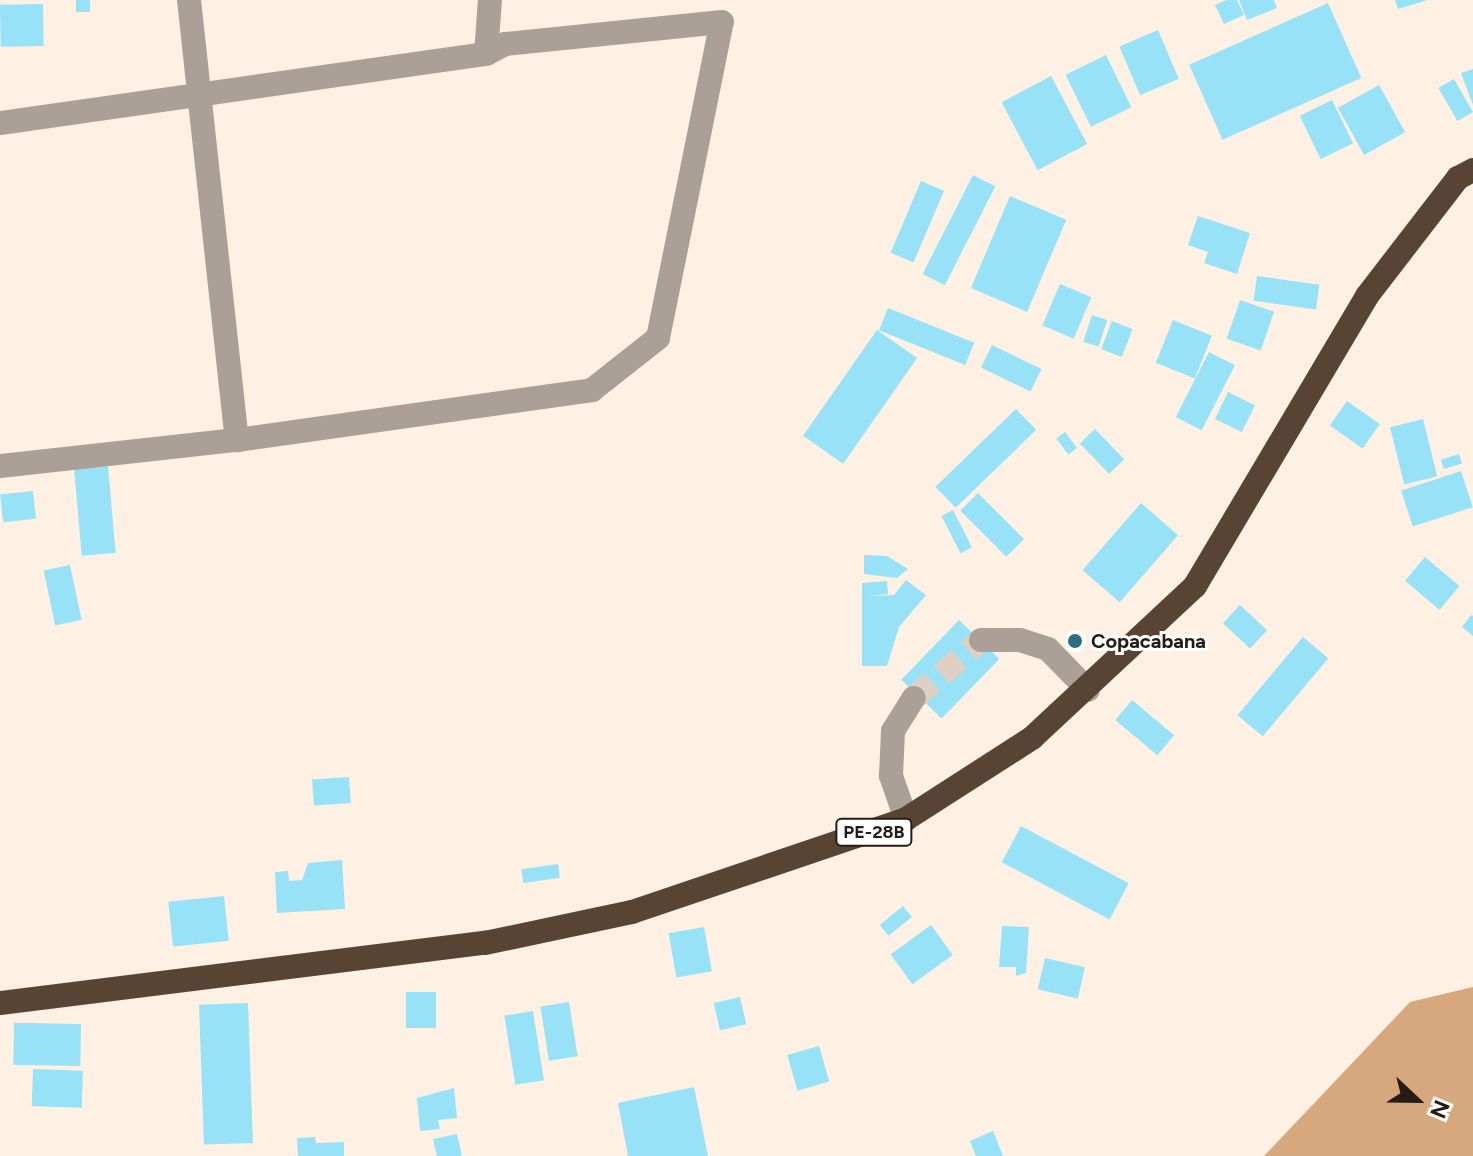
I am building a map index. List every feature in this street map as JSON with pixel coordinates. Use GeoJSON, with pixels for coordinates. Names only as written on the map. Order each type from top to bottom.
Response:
{"type":"FeatureCollection","features":[{"type":"Feature","properties":{"kind":"highway","name":"PE-28B"},"geometry":{"type":"LineString","coordinates":[[0,1003],[485,943],[632,912],[906,819],[1032,738],[1088,690],[1195,586],[1367,296],[1458,178],[1473,170]]}},
{"type":"Feature","properties":{"kind":"street"},"geometry":{"type":"LineString","coordinates":[[189,0],[237,440]]}},
{"type":"Feature","properties":{"kind":"street"},"geometry":{"type":"LineString","coordinates":[[486,54],[490,0]]}},
{"type":"Feature","properties":{"kind":"street"},"geometry":{"type":"LineString","coordinates":[[0,123],[199,91],[486,54],[505,44],[722,22],[658,338],[592,390],[237,440],[0,466]]}},
{"type":"Feature","properties":{"kind":"street"},"geometry":{"type":"LineString","coordinates":[[981,640],[1020,640],[1048,649],[1088,690]]}},
{"type":"Feature","properties":{"kind":"street"},"geometry":{"type":"LineString","coordinates":[[906,819],[891,776],[893,731],[914,698]]}},
{"type":"Feature","properties":{"kind":"shaded area"},"geometry":{"type":"Polygon","coordinates":[[[1473,987],[1473,1156],[1264,1156],[1410,1002],[1473,987]]]}},
{"type":"Feature","properties":{"kind":"building"},"geometry":{"type":"Polygon","coordinates":[[[76,0],[90,0],[90,12],[76,12],[76,0]]]}},
{"type":"Feature","properties":{"kind":"building"},"geometry":{"type":"Polygon","coordinates":[[[1226,0],[1237,0],[1244,15],[1224,24],[1215,5],[1226,0]]]}},
{"type":"Feature","properties":{"kind":"building"},"geometry":{"type":"Polygon","coordinates":[[[1239,0],[1274,0],[1277,8],[1247,20],[1239,0]]]}},
{"type":"Feature","properties":{"kind":"building"},"geometry":{"type":"Polygon","coordinates":[[[1395,0],[1425,0],[1425,1],[1398,9],[1395,0]]]}},
{"type":"Feature","properties":{"kind":"building"},"geometry":{"type":"Polygon","coordinates":[[[1328,3],[1361,78],[1222,140],[1189,65],[1328,3]]]}},
{"type":"Feature","properties":{"kind":"building"},"geometry":{"type":"Polygon","coordinates":[[[43,4],[44,46],[1,47],[0,5],[43,4]]]}},
{"type":"Feature","properties":{"kind":"building"},"geometry":{"type":"Polygon","coordinates":[[[1158,30],[1179,79],[1140,95],[1119,46],[1158,30]]]}},
{"type":"Feature","properties":{"kind":"building"},"geometry":{"type":"Polygon","coordinates":[[[1106,55],[1131,107],[1091,127],[1066,75],[1106,55]]]}},
{"type":"Feature","properties":{"kind":"building"},"geometry":{"type":"Polygon","coordinates":[[[1473,69],[1473,105],[1461,73],[1473,69]]]}},
{"type":"Feature","properties":{"kind":"building"},"geometry":{"type":"Polygon","coordinates":[[[1051,76],[1087,144],[1038,170],[1002,102],[1051,76]]]}},
{"type":"Feature","properties":{"kind":"building"},"geometry":{"type":"Polygon","coordinates":[[[1454,79],[1473,112],[1457,121],[1438,88],[1454,79]]]}},
{"type":"Feature","properties":{"kind":"building"},"geometry":{"type":"Polygon","coordinates":[[[1379,85],[1405,132],[1364,155],[1338,108],[1379,85]]]}},
{"type":"Feature","properties":{"kind":"building"},"geometry":{"type":"Polygon","coordinates":[[[1332,100],[1353,143],[1321,159],[1300,116],[1332,100]]]}},
{"type":"Feature","properties":{"kind":"building"},"geometry":{"type":"Polygon","coordinates":[[[973,175],[995,186],[945,285],[923,274],[973,175]]]}},
{"type":"Feature","properties":{"kind":"building"},"geometry":{"type":"Polygon","coordinates":[[[921,181],[944,191],[914,263],[891,253],[921,181]]]}},
{"type":"Feature","properties":{"kind":"building"},"geometry":{"type":"Polygon","coordinates":[[[1010,196],[1066,220],[1027,312],[971,288],[1010,196]]]}},
{"type":"Feature","properties":{"kind":"building"},"geometry":{"type":"Polygon","coordinates":[[[1198,216],[1250,233],[1237,274],[1204,263],[1208,252],[1188,245],[1198,216]]]}},
{"type":"Feature","properties":{"kind":"building"},"geometry":{"type":"Polygon","coordinates":[[[1257,276],[1319,285],[1316,310],[1254,301],[1257,276]]]}},
{"type":"Feature","properties":{"kind":"building"},"geometry":{"type":"Polygon","coordinates":[[[1060,284],[1091,297],[1074,339],[1042,325],[1060,284]]]}},
{"type":"Feature","properties":{"kind":"building"},"geometry":{"type":"Polygon","coordinates":[[[1240,300],[1274,312],[1261,350],[1227,339],[1240,300]]]}},
{"type":"Feature","properties":{"kind":"building"},"geometry":{"type":"Polygon","coordinates":[[[888,308],[974,343],[965,365],[879,330],[888,308]]]}},
{"type":"Feature","properties":{"kind":"building"},"geometry":{"type":"Polygon","coordinates":[[[1092,315],[1107,320],[1099,347],[1083,342],[1092,315]]]}},
{"type":"Feature","properties":{"kind":"building"},"geometry":{"type":"Polygon","coordinates":[[[1173,320],[1212,336],[1195,378],[1156,363],[1173,320]]]}},
{"type":"Feature","properties":{"kind":"building"},"geometry":{"type":"Polygon","coordinates":[[[1112,321],[1133,329],[1122,357],[1101,349],[1112,321]]]}},
{"type":"Feature","properties":{"kind":"building"},"geometry":{"type":"Polygon","coordinates":[[[877,330],[917,358],[843,464],[803,436],[877,330]]]}},
{"type":"Feature","properties":{"kind":"building"},"geometry":{"type":"Polygon","coordinates":[[[992,345],[1041,369],[1030,392],[981,367],[992,345]]]}},
{"type":"Feature","properties":{"kind":"building"},"geometry":{"type":"Polygon","coordinates":[[[1209,352],[1235,365],[1202,430],[1176,417],[1209,352]]]}},
{"type":"Feature","properties":{"kind":"building"},"geometry":{"type":"Polygon","coordinates":[[[1228,392],[1255,405],[1242,432],[1215,419],[1228,392]]]}},
{"type":"Feature","properties":{"kind":"building"},"geometry":{"type":"Polygon","coordinates":[[[1347,401],[1380,424],[1363,449],[1330,426],[1347,401]]]}},
{"type":"Feature","properties":{"kind":"building"},"geometry":{"type":"Polygon","coordinates":[[[1016,409],[1036,430],[956,508],[935,487],[1016,409]]]}},
{"type":"Feature","properties":{"kind":"building"},"geometry":{"type":"Polygon","coordinates":[[[1423,419],[1437,476],[1404,484],[1390,427],[1423,419]]]}},
{"type":"Feature","properties":{"kind":"building"},"geometry":{"type":"Polygon","coordinates":[[[1095,429],[1124,459],[1109,474],[1080,444],[1095,429]]]}},
{"type":"Feature","properties":{"kind":"building"},"geometry":{"type":"Polygon","coordinates":[[[1065,432],[1077,448],[1068,455],[1056,439],[1065,432]]]}},
{"type":"Feature","properties":{"kind":"building"},"geometry":{"type":"Polygon","coordinates":[[[1459,454],[1462,464],[1444,469],[1441,460],[1459,454]]]}},
{"type":"Feature","properties":{"kind":"building"},"geometry":{"type":"Polygon","coordinates":[[[108,466],[116,553],[82,556],[74,469],[108,466]]]}},
{"type":"Feature","properties":{"kind":"building"},"geometry":{"type":"Polygon","coordinates":[[[1461,471],[1473,507],[1413,527],[1401,490],[1461,471]]]}},
{"type":"Feature","properties":{"kind":"building"},"geometry":{"type":"Polygon","coordinates":[[[33,491],[36,519],[3,522],[0,494],[33,491]]]}},
{"type":"Feature","properties":{"kind":"building"},"geometry":{"type":"Polygon","coordinates":[[[978,493],[1024,539],[1006,557],[960,511],[978,493]]]}},
{"type":"Feature","properties":{"kind":"building"},"geometry":{"type":"Polygon","coordinates":[[[1141,503],[1178,535],[1120,602],[1083,570],[1141,503]]]}},
{"type":"Feature","properties":{"kind":"building"},"geometry":{"type":"Polygon","coordinates":[[[953,510],[972,547],[960,553],[941,516],[953,510]]]}},
{"type":"Feature","properties":{"kind":"building"},"geometry":{"type":"Polygon","coordinates":[[[864,555],[887,556],[908,569],[897,578],[864,574],[864,555]]]}},
{"type":"Feature","properties":{"kind":"building"},"geometry":{"type":"Polygon","coordinates":[[[1425,557],[1459,586],[1440,610],[1405,581],[1425,557]]]}},
{"type":"Feature","properties":{"kind":"building"},"geometry":{"type":"Polygon","coordinates":[[[70,565],[82,620],[55,625],[44,571],[70,565]]]}},
{"type":"Feature","properties":{"kind":"building"},"geometry":{"type":"Polygon","coordinates":[[[906,580],[926,595],[899,627],[887,666],[862,666],[862,583],[887,581],[888,594],[869,596],[894,595],[906,580]]]}},
{"type":"Feature","properties":{"kind":"building"},"geometry":{"type":"Polygon","coordinates":[[[1240,605],[1267,630],[1250,649],[1223,623],[1240,605]]]}},
{"type":"Feature","properties":{"kind":"building"},"geometry":{"type":"Polygon","coordinates":[[[1473,616],[1473,636],[1462,627],[1473,616]]]}},
{"type":"Feature","properties":{"kind":"building"},"geometry":{"type":"Polygon","coordinates":[[[959,620],[999,659],[942,719],[901,680],[959,620]]]}},
{"type":"Feature","properties":{"kind":"building"},"geometry":{"type":"Polygon","coordinates":[[[1303,637],[1328,658],[1263,736],[1237,715],[1303,637]]]}},
{"type":"Feature","properties":{"kind":"building"},"geometry":{"type":"Polygon","coordinates":[[[1132,700],[1174,735],[1157,755],[1115,720],[1132,700]]]}},
{"type":"Feature","properties":{"kind":"building"},"geometry":{"type":"Polygon","coordinates":[[[349,777],[351,803],[314,806],[312,780],[349,777]]]}},
{"type":"Feature","properties":{"kind":"building"},"geometry":{"type":"Polygon","coordinates":[[[1021,826],[1129,883],[1109,919],[1002,862],[1021,826]]]}},
{"type":"Feature","properties":{"kind":"building"},"geometry":{"type":"Polygon","coordinates":[[[342,860],[345,909],[277,913],[275,872],[288,871],[289,881],[302,880],[308,863],[342,860]]]}},
{"type":"Feature","properties":{"kind":"building"},"geometry":{"type":"Polygon","coordinates":[[[558,864],[560,878],[523,883],[521,869],[558,864]]]}},
{"type":"Feature","properties":{"kind":"building"},"geometry":{"type":"Polygon","coordinates":[[[224,896],[229,941],[173,947],[168,902],[224,896]]]}},
{"type":"Feature","properties":{"kind":"building"},"geometry":{"type":"Polygon","coordinates":[[[903,906],[912,917],[888,936],[880,925],[903,906]]]}},
{"type":"Feature","properties":{"kind":"building"},"geometry":{"type":"Polygon","coordinates":[[[931,925],[953,955],[912,984],[891,954],[931,925]]]}},
{"type":"Feature","properties":{"kind":"building"},"geometry":{"type":"Polygon","coordinates":[[[1002,926],[1029,927],[1026,973],[1016,976],[1016,967],[999,967],[1002,926]]]}},
{"type":"Feature","properties":{"kind":"building"},"geometry":{"type":"Polygon","coordinates":[[[704,927],[712,971],[676,978],[669,933],[704,927]]]}},
{"type":"Feature","properties":{"kind":"building"},"geometry":{"type":"Polygon","coordinates":[[[1045,958],[1085,967],[1078,998],[1038,989],[1045,958]]]}},
{"type":"Feature","properties":{"kind":"building"},"geometry":{"type":"Polygon","coordinates":[[[406,992],[436,992],[436,1028],[406,1028],[406,992]]]}},
{"type":"Feature","properties":{"kind":"building"},"geometry":{"type":"Polygon","coordinates":[[[740,997],[746,1024],[720,1030],[714,1003],[740,997]]]}},
{"type":"Feature","properties":{"kind":"building"},"geometry":{"type":"Polygon","coordinates":[[[569,1002],[578,1056],[549,1061],[540,1007],[569,1002]]]}},
{"type":"Feature","properties":{"kind":"building"},"geometry":{"type":"Polygon","coordinates":[[[248,1003],[253,1143],[204,1145],[199,1005],[248,1003]]]}},
{"type":"Feature","properties":{"kind":"building"},"geometry":{"type":"Polygon","coordinates":[[[533,1011],[544,1080],[515,1085],[504,1016],[533,1011]]]}},
{"type":"Feature","properties":{"kind":"building"},"geometry":{"type":"Polygon","coordinates":[[[14,1023],[81,1024],[80,1066],[13,1065],[14,1023]]]}},
{"type":"Feature","properties":{"kind":"building"},"geometry":{"type":"Polygon","coordinates":[[[819,1046],[829,1082],[797,1091],[787,1055],[819,1046]]]}},
{"type":"Feature","properties":{"kind":"building"},"geometry":{"type":"Polygon","coordinates":[[[33,1069],[83,1071],[82,1108],[32,1106],[33,1069]]]}},
{"type":"Feature","properties":{"kind":"building"},"geometry":{"type":"Polygon","coordinates":[[[694,1087],[708,1156],[628,1156],[618,1103],[694,1087]]]}},
{"type":"Feature","properties":{"kind":"building"},"geometry":{"type":"Polygon","coordinates":[[[454,1088],[457,1118],[438,1120],[440,1129],[420,1131],[417,1098],[454,1088]]]}},
{"type":"Feature","properties":{"kind":"building"},"geometry":{"type":"Polygon","coordinates":[[[993,1131],[1003,1156],[976,1156],[970,1141],[993,1131]]]}},
{"type":"Feature","properties":{"kind":"building"},"geometry":{"type":"Polygon","coordinates":[[[457,1134],[462,1156],[437,1156],[433,1139],[457,1134]]]}},
{"type":"Feature","properties":{"kind":"building"},"geometry":{"type":"Polygon","coordinates":[[[315,1137],[316,1143],[344,1142],[344,1156],[298,1156],[297,1138],[315,1137]]]}},
{"type":"Feature","properties":{"kind":"tunnel"},"geometry":{"type":"LineString","coordinates":[[914,698],[981,640]]}},
{"type":"Feature","properties":{"kind":"place","name":"Copacabana"},"geometry":{"type":"Point","coordinates":[1075,641]}}]}
